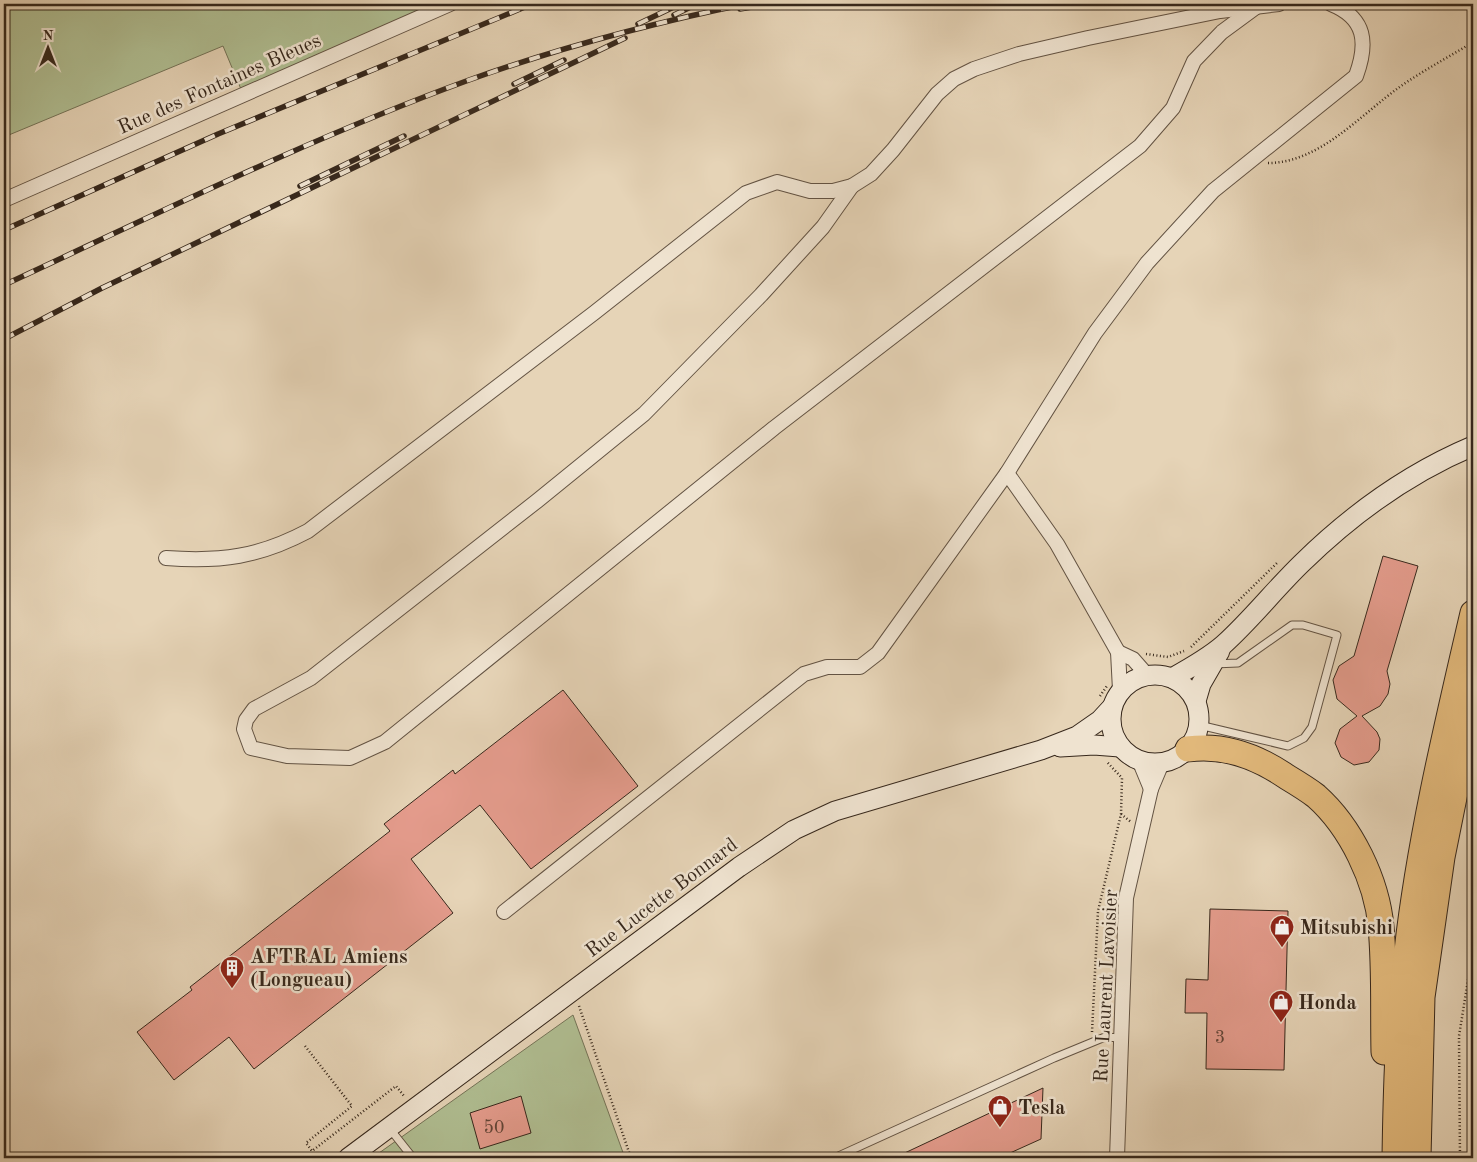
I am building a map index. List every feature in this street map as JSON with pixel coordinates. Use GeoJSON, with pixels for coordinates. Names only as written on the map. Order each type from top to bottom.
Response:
{"type":"FeatureCollection","features":[{"type":"Feature","properties":{"kind":"highway"},"geometry":{"type":"LineString","coordinates":[[1396,1158],[1397,1066],[1407,951],[1430,806],[1473,613]]}},
{"type":"Feature","properties":{"kind":"highway"},"geometry":{"type":"LineString","coordinates":[[1418,1158],[1422,997],[1442,857],[1473,703]]}},
{"type":"Feature","properties":{"kind":"highway"},"geometry":{"type":"LineString","coordinates":[[1188,749],[1203,747],[1226,749],[1274,768],[1316,797],[1340,824],[1359,854],[1372,889],[1381,926],[1386,1158]]}},
{"type":"Feature","properties":{"kind":"highway"},"geometry":{"type":"LineString","coordinates":[[1421,1038],[1434,994],[1473,782]]}},
{"type":"Feature","properties":{"kind":"street","name":"Rue des Fontaines Bleues"},"geometry":{"type":"LineString","coordinates":[[4,200],[450,4]]}},
{"type":"Feature","properties":{"kind":"street"},"geometry":{"type":"LineString","coordinates":[[166,558],[208,560],[247,556],[308,531],[594,313],[746,193],[777,182],[810,191],[833,191],[852,186],[871,174],[893,150],[937,94],[954,79],[974,69],[1019,54],[1088,38],[1220,11],[1279,4]]}},
{"type":"Feature","properties":{"kind":"street"},"geometry":{"type":"LineString","coordinates":[[504,912],[804,674],[827,666],[860,666],[878,653],[1007,473],[1095,333],[1148,263],[1213,191],[1356,76],[1362,60],[1363,40],[1358,24],[1347,10],[1331,4]]}},
{"type":"Feature","properties":{"kind":"street"},"geometry":{"type":"LineString","coordinates":[[852,186],[822,227],[761,295],[644,414],[372,632],[311,678],[254,709],[246,720],[244,729],[251,748],[287,756],[350,758],[385,742],[774,428],[1140,146],[1173,108],[1194,62],[1222,32],[1256,7]]}},
{"type":"Feature","properties":{"kind":"street"},"geometry":{"type":"LineString","coordinates":[[1172,678],[1194,666],[1223,645],[1303,562],[1385,493],[1428,468],[1473,446]]}},
{"type":"Feature","properties":{"kind":"street"},"geometry":{"type":"LineString","coordinates":[[1007,473],[1057,544],[1118,652],[1118,668],[1110,700],[1110,721],[1113,735],[1120,747],[1139,760],[1162,763],[1188,749],[1197,733],[1199,725],[1196,701],[1201,684],[1223,645]]}},
{"type":"Feature","properties":{"kind":"street"},"geometry":{"type":"LineString","coordinates":[[1118,652],[1133,659],[1147,675]]}},
{"type":"Feature","properties":{"kind":"street"},"geometry":{"type":"LineString","coordinates":[[1110,700],[1137,678],[1160,674],[1172,678],[1186,687],[1196,701]]}},
{"type":"Feature","properties":{"kind":"street","name":"Rue Lucette Bonnard"},"geometry":{"type":"LineString","coordinates":[[348,1158],[754,856],[794,830],[835,811],[1042,750],[1077,736],[1100,720],[1110,700]]}},
{"type":"Feature","properties":{"kind":"street","name":"Rue Lucette Bonnard"},"geometry":{"type":"LineString","coordinates":[[1042,750],[1094,745],[1120,747]]}},
{"type":"Feature","properties":{"kind":"street"},"geometry":{"type":"LineString","coordinates":[[1139,760],[1151,789]]}},
{"type":"Feature","properties":{"kind":"street","name":"Rue Laurent Lavoisier"},"geometry":{"type":"LineString","coordinates":[[1117,1158],[1126,898],[1151,789],[1162,763]]}},
{"type":"Feature","properties":{"kind":"lane"},"geometry":{"type":"LineString","coordinates":[[1199,725],[1288,746],[1304,738],[1312,727],[1337,635],[1303,625],[1292,625],[1238,663],[1214,664]]}},
{"type":"Feature","properties":{"kind":"lane"},"geometry":{"type":"LineString","coordinates":[[834,1158],[1105,1037],[1122,1038]]}},
{"type":"Feature","properties":{"kind":"lane"},"geometry":{"type":"LineString","coordinates":[[389,1128],[413,1158]]}},
{"type":"Feature","properties":{"kind":"path"},"geometry":{"type":"LineString","coordinates":[[1248,164],[1282,163],[1303,156],[1332,140],[1402,85],[1473,42]]}},
{"type":"Feature","properties":{"kind":"path"},"geometry":{"type":"LineString","coordinates":[[1133,659],[1144,654],[1168,657],[1187,650],[1282,559]]}},
{"type":"Feature","properties":{"kind":"path"},"geometry":{"type":"LineString","coordinates":[[1110,700],[1111,674],[1118,668]]}},
{"type":"Feature","properties":{"kind":"path"},"geometry":{"type":"LineString","coordinates":[[1093,1042],[1092,1022],[1098,911],[1122,801],[1122,778],[1104,760],[1094,745]]}},
{"type":"Feature","properties":{"kind":"path"},"geometry":{"type":"LineString","coordinates":[[1460,1158],[1459,1036],[1473,949]]}},
{"type":"Feature","properties":{"kind":"path"},"geometry":{"type":"LineString","coordinates":[[574,990],[632,1158]]}},
{"type":"Feature","properties":{"kind":"path"},"geometry":{"type":"LineString","coordinates":[[304,1046],[352,1106],[306,1143],[312,1151],[396,1086],[414,1109]]}},
{"type":"Feature","properties":{"kind":"green space"},"geometry":{"type":"Polygon","coordinates":[[[4,4],[450,4],[243,94],[223,46],[4,137],[4,4]]]}},
{"type":"Feature","properties":{"kind":"green space"},"geometry":{"type":"Polygon","coordinates":[[[573,1015],[625,1158],[372,1158],[573,1015]]]}},
{"type":"Feature","properties":{"kind":"building"},"geometry":{"type":"Polygon","coordinates":[[[1383,556],[1418,566],[1387,671],[1390,684],[1388,694],[1380,706],[1362,716],[1377,732],[1380,739],[1379,750],[1369,762],[1354,765],[1341,757],[1335,743],[1340,729],[1357,716],[1337,699],[1333,680],[1339,666],[1354,656],[1383,556]]]}},
{"type":"Feature","properties":{"kind":"building"},"geometry":{"type":"Polygon","coordinates":[[[563,690],[638,786],[531,869],[480,805],[411,859],[453,913],[254,1069],[229,1037],[174,1080],[137,1032],[192,990],[190,987],[390,831],[384,824],[453,770],[455,774],[563,690]]]}},
{"type":"Feature","properties":{"kind":"building"},"geometry":{"type":"Polygon","coordinates":[[[1210,909],[1288,911],[1284,1070],[1206,1069],[1207,1013],[1185,1013],[1186,979],[1208,980],[1210,909]]]}},
{"type":"Feature","properties":{"kind":"building","name":"Tesla"},"geometry":{"type":"Polygon","coordinates":[[[1043,1088],[1041,1139],[999,1158],[894,1158],[1043,1088]]]}},
{"type":"Feature","properties":{"kind":"building"},"geometry":{"type":"Polygon","coordinates":[[[521,1096],[531,1133],[480,1149],[470,1113],[521,1096]]]}},
{"type":"Feature","properties":{"kind":"railway"},"geometry":{"type":"LineString","coordinates":[[4,230],[218,134],[532,4]]}},
{"type":"Feature","properties":{"kind":"railway"},"geometry":{"type":"LineString","coordinates":[[638,24],[680,4]]}},
{"type":"Feature","properties":{"kind":"railway"},"geometry":{"type":"LineString","coordinates":[[674,15],[697,4]]}},
{"type":"Feature","properties":{"kind":"railway"},"geometry":{"type":"LineString","coordinates":[[4,285],[292,152],[469,80],[537,57],[606,37],[746,4]]}},
{"type":"Feature","properties":{"kind":"railway"},"geometry":{"type":"LineString","coordinates":[[740,9],[769,4]]}},
{"type":"Feature","properties":{"kind":"railway"},"geometry":{"type":"LineString","coordinates":[[4,339],[102,288],[625,38]]}},
{"type":"Feature","properties":{"kind":"railway"},"geometry":{"type":"LineString","coordinates":[[514,84],[564,60]]}},
{"type":"Feature","properties":{"kind":"railway"},"geometry":{"type":"LineString","coordinates":[[300,186],[404,136]]}},
{"type":"Feature","properties":{"kind":"place","name":"Mitsubishi"},"geometry":{"type":"Point","coordinates":[1282,948]}},
{"type":"Feature","properties":{"kind":"place","name":"AFTRAL Amiens (Longueau)"},"geometry":{"type":"Point","coordinates":[232,989]}},
{"type":"Feature","properties":{"kind":"place","name":"Honda"},"geometry":{"type":"Point","coordinates":[1281,1023]}},
{"type":"Feature","properties":{"kind":"place","name":"Tesla"},"geometry":{"type":"Point","coordinates":[1000,1128]}}]}
